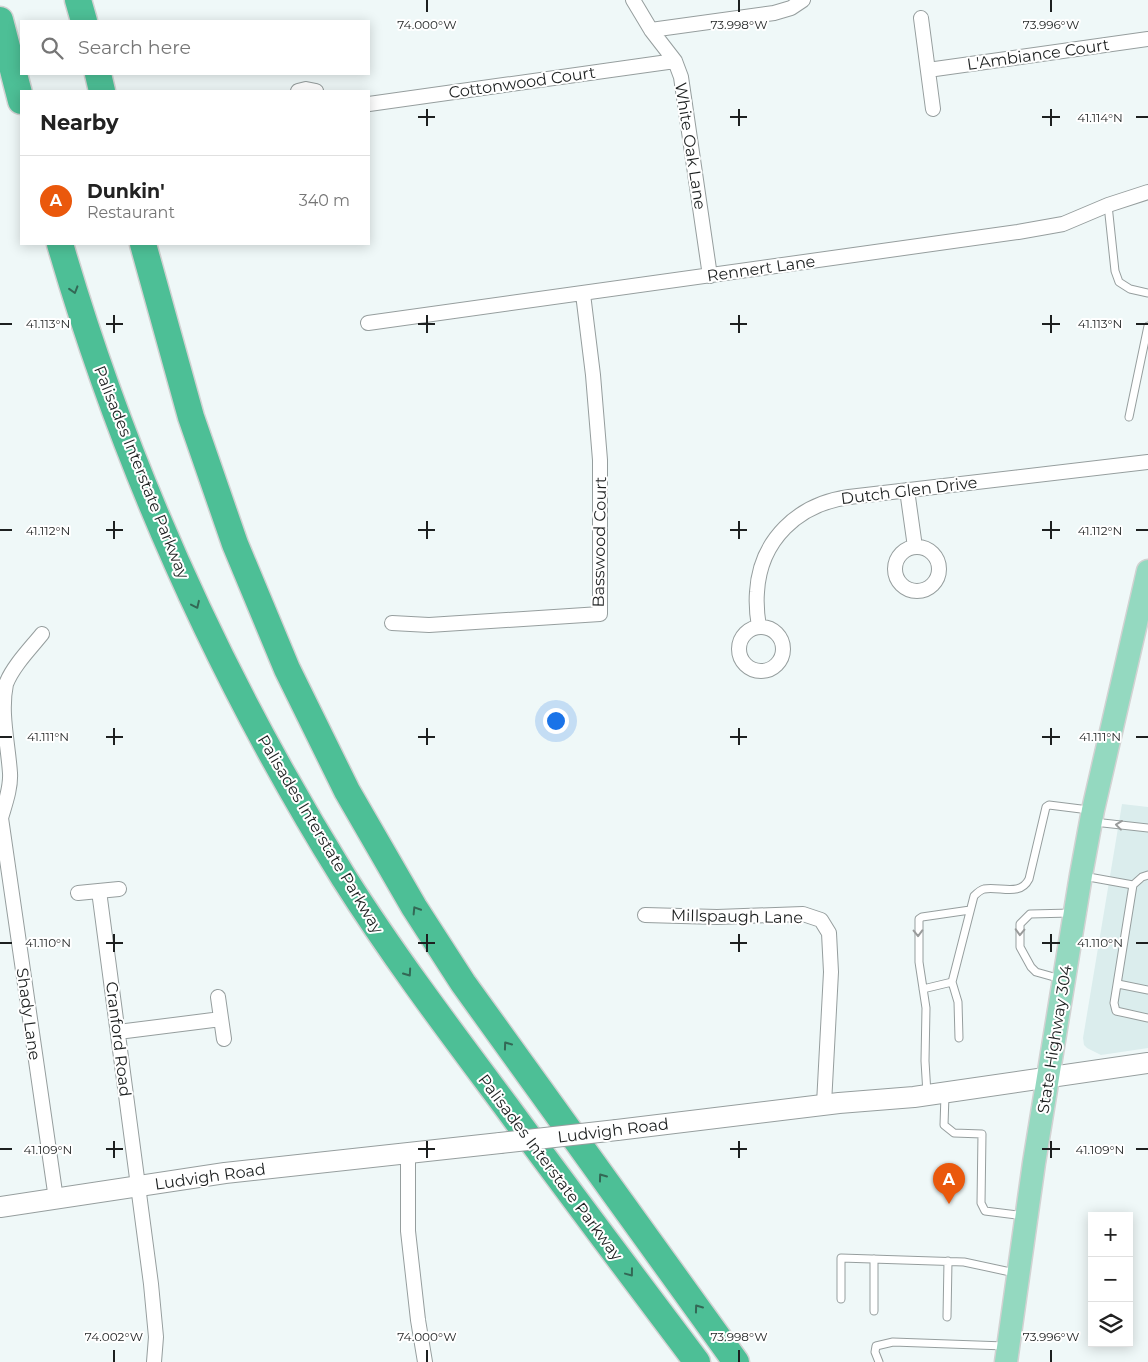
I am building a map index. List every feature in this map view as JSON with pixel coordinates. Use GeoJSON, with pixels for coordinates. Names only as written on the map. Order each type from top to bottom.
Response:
{"type":"FeatureCollection","features":[{"type":"Feature","properties":{"kind":"highway"},"geometry":{"type":"LineString","coordinates":[[78,0],[84,20]]}},
{"type":"Feature","properties":{"kind":"highway"},"geometry":{"type":"LineString","coordinates":[[0,20],[20,96]]}},
{"type":"Feature","properties":{"kind":"highway"},"geometry":{"type":"LineString","coordinates":[[98,75],[102,90]]}},
{"type":"Feature","properties":{"kind":"highway","name":"Palisades Interstate Parkway"},"geometry":{"type":"LineString","coordinates":[[60,245],[104,380],[156,516],[216,648],[293,792],[354,893],[420,991],[697,1362]]}},
{"type":"Feature","properties":{"kind":"highway","name":"Palisades Interstate Parkway"},"geometry":{"type":"LineString","coordinates":[[143,245],[191,417],[235,544],[287,669],[347,791],[414,908],[463,983],[736,1362]]}},
{"type":"Feature","properties":{"kind":"main road","name":"State Highway 304"},"geometry":{"type":"LineString","coordinates":[[1007,1354],[1047,1077],[1080,875],[1148,571]]}},
{"type":"Feature","properties":{"kind":"street","name":"White Oak Lane"},"geometry":{"type":"LineString","coordinates":[[633,0],[651,30],[675,60],[681,77],[710,276]]}},
{"type":"Feature","properties":{"kind":"street"},"geometry":{"type":"LineString","coordinates":[[651,30],[782,11],[803,0]]}},
{"type":"Feature","properties":{"kind":"street"},"geometry":{"type":"LineString","coordinates":[[921,18],[934,109]]}},
{"type":"Feature","properties":{"kind":"street","name":"L'Ambiance Court"},"geometry":{"type":"LineString","coordinates":[[928,70],[1148,39]]}},
{"type":"Feature","properties":{"kind":"street","name":"Cottonwood Court"},"geometry":{"type":"LineString","coordinates":[[370,104],[675,60]]}},
{"type":"Feature","properties":{"kind":"street","name":"Rennert Lane"},"geometry":{"type":"LineString","coordinates":[[368,323],[1054,226],[1148,192]]}},
{"type":"Feature","properties":{"kind":"street","name":"Basswood Court"},"geometry":{"type":"LineString","coordinates":[[392,623],[430,625],[600,614],[600,460],[593,375],[583,294]]}},
{"type":"Feature","properties":{"kind":"street","name":"Dutch Glen Drive"},"geometry":{"type":"LineString","coordinates":[[759,627],[756,601],[760,571],[767,552],[786,525],[804,511],[826,501],[1148,462]]}},
{"type":"Feature","properties":{"kind":"street"},"geometry":{"type":"LineString","coordinates":[[907,490],[915,547]]}},
{"type":"Feature","properties":{"kind":"street","name":"Shady Lane"},"geometry":{"type":"LineString","coordinates":[[42,634],[6,684],[0,705],[10,774],[8,792],[1,818],[56,1199]]}},
{"type":"Feature","properties":{"kind":"street"},"geometry":{"type":"LineString","coordinates":[[78,894],[119,888]]}},
{"type":"Feature","properties":{"kind":"street","name":"Cranford Road"},"geometry":{"type":"LineString","coordinates":[[99,891],[152,1284],[156,1337],[154,1362]]}},
{"type":"Feature","properties":{"kind":"street","name":"Millspaugh Lane"},"geometry":{"type":"LineString","coordinates":[[645,914],[716,917],[803,914],[821,920],[829,933],[831,972],[824,1104]]}},
{"type":"Feature","properties":{"kind":"street"},"geometry":{"type":"LineString","coordinates":[[218,997],[224,1039]]}},
{"type":"Feature","properties":{"kind":"street"},"geometry":{"type":"LineString","coordinates":[[118,1032],[221,1018]]}},
{"type":"Feature","properties":{"kind":"street","name":"Ludvigh Road"},"geometry":{"type":"LineString","coordinates":[[0,1206],[234,1172],[617,1130],[824,1104],[936,1093],[1148,1063]]}},
{"type":"Feature","properties":{"kind":"street"},"geometry":{"type":"LineString","coordinates":[[408,1153],[408,1231],[418,1320],[425,1362]]}},
{"type":"Feature","properties":{"kind":"lane"},"geometry":{"type":"LineString","coordinates":[[1108,205],[1119,282],[1130,289],[1148,292]]}},
{"type":"Feature","properties":{"kind":"lane"},"geometry":{"type":"LineString","coordinates":[[1129,416],[1148,326]]}},
{"type":"Feature","properties":{"kind":"lane"},"geometry":{"type":"LineString","coordinates":[[959,1038],[958,1002],[952,982],[974,896],[982,889],[1020,889],[1026,886],[1046,807],[1049,805],[1148,828]]}},
{"type":"Feature","properties":{"kind":"lane"},"geometry":{"type":"LineString","coordinates":[[1080,875],[1133,885]]}},
{"type":"Feature","properties":{"kind":"lane"},"geometry":{"type":"LineString","coordinates":[[1148,875],[1142,876],[1133,885],[1114,1003],[1116,1011],[1148,1018]]}},
{"type":"Feature","properties":{"kind":"lane"},"geometry":{"type":"LineString","coordinates":[[970,910],[919,918],[919,962],[926,1008],[925,1061],[944,1125],[954,1134],[982,1134],[981,1203],[984,1211],[1026,1216]]}},
{"type":"Feature","properties":{"kind":"lane"},"geometry":{"type":"LineString","coordinates":[[1063,979],[1036,972],[1031,967],[1020,947],[1020,924],[1030,914],[1074,913]]}},
{"type":"Feature","properties":{"kind":"lane"},"geometry":{"type":"LineString","coordinates":[[923,989],[952,982]]}},
{"type":"Feature","properties":{"kind":"lane"},"geometry":{"type":"LineString","coordinates":[[1118,984],[1148,990]]}},
{"type":"Feature","properties":{"kind":"lane"},"geometry":{"type":"LineString","coordinates":[[841,1299],[841,1258],[964,1262],[1018,1274]]}},
{"type":"Feature","properties":{"kind":"lane"},"geometry":{"type":"LineString","coordinates":[[874,1259],[874,1311]]}},
{"type":"Feature","properties":{"kind":"lane"},"geometry":{"type":"LineString","coordinates":[[947,1317],[948,1261]]}},
{"type":"Feature","properties":{"kind":"lane"},"geometry":{"type":"LineString","coordinates":[[879,1362],[875,1352],[876,1346],[893,1342],[1007,1354]]}},
{"type":"Feature","properties":{"kind":"shaded area"},"geometry":{"type":"Polygon","coordinates":[[[1122,804],[1148,807],[1148,1048],[1101,1055],[1087,1048],[1084,1045],[1083,1038],[1122,804]]]}},
{"type":"Feature","properties":{"kind":"place","name":"Dunkin'"},"geometry":{"type":"Point","coordinates":[949,1204]}}]}
